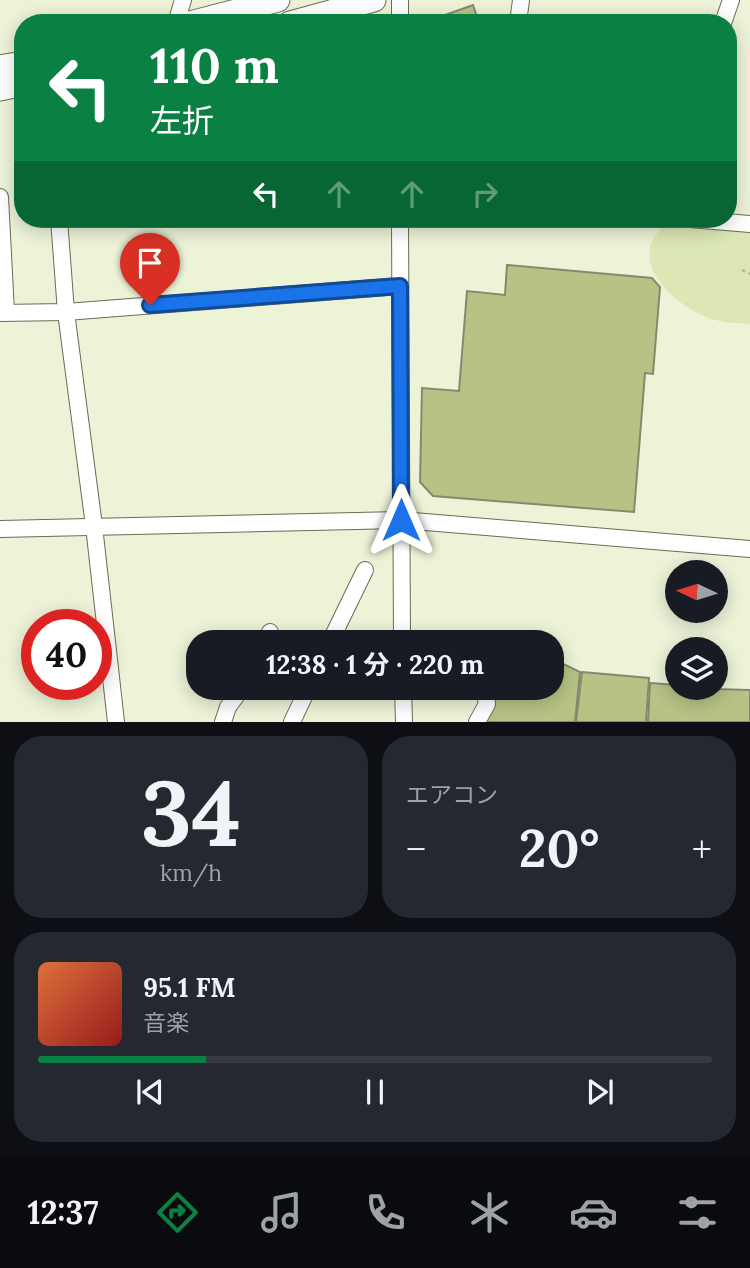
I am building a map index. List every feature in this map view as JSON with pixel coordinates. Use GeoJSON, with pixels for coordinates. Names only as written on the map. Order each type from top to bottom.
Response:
{"type":"FeatureCollection","features":[{"type":"Feature","properties":{"kind":"highway"},"geometry":{"type":"LineString","coordinates":[[224,14],[278,0]]}},
{"type":"Feature","properties":{"kind":"highway"},"geometry":{"type":"LineString","coordinates":[[323,14],[374,0]]}},
{"type":"Feature","properties":{"kind":"street"},"geometry":{"type":"LineString","coordinates":[[0,197],[3,312],[66,312],[400,286]]}},
{"type":"Feature","properties":{"kind":"street"},"geometry":{"type":"LineString","coordinates":[[60,228],[66,312],[116,722]]}},
{"type":"Feature","properties":{"kind":"street"},"geometry":{"type":"LineString","coordinates":[[400,228],[402,630]]}},
{"type":"Feature","properties":{"kind":"street"},"geometry":{"type":"LineString","coordinates":[[0,529],[401,520],[750,549]]}},
{"type":"Feature","properties":{"kind":"street"},"geometry":{"type":"LineString","coordinates":[[336,630],[365,570]]}},
{"type":"Feature","properties":{"kind":"street"},"geometry":{"type":"LineString","coordinates":[[223,722],[233,700]]}},
{"type":"Feature","properties":{"kind":"street"},"geometry":{"type":"LineString","coordinates":[[292,722],[302,700]]}},
{"type":"Feature","properties":{"kind":"street"},"geometry":{"type":"LineString","coordinates":[[403,700],[404,722]]}},
{"type":"Feature","properties":{"kind":"street"},"geometry":{"type":"LineString","coordinates":[[477,722],[487,704],[486,700]]}},
{"type":"Feature","properties":{"kind":"path"},"geometry":{"type":"LineString","coordinates":[[742,270],[750,274]]}},
{"type":"Feature","properties":{"kind":"green space"},"geometry":{"type":"Polygon","coordinates":[[[662,228],[750,230],[750,324],[712,319],[684,305],[671,294],[652,269],[649,255],[652,241],[662,228]]]}},
{"type":"Feature","properties":{"kind":"building"},"geometry":{"type":"Polygon","coordinates":[[[473,5],[476,14],[448,14],[473,5]]]}},
{"type":"Feature","properties":{"kind":"building"},"geometry":{"type":"Polygon","coordinates":[[[507,265],[652,278],[660,287],[653,374],[645,373],[634,512],[433,496],[420,482],[422,388],[459,391],[467,291],[505,295],[507,265]]]}},
{"type":"Feature","properties":{"kind":"building"},"geometry":{"type":"Polygon","coordinates":[[[564,664],[580,672],[575,722],[482,722],[494,700],[564,700],[564,664]]]}},
{"type":"Feature","properties":{"kind":"building"},"geometry":{"type":"Polygon","coordinates":[[[582,672],[649,678],[646,722],[576,722],[582,672]]]}},
{"type":"Feature","properties":{"kind":"building"},"geometry":{"type":"Polygon","coordinates":[[[650,683],[665,684],[665,700],[728,700],[728,689],[750,690],[750,722],[648,722],[650,683]]]}},
{"type":"Feature","properties":{"kind":"route"},"geometry":{"type":"LineString","coordinates":[[150,305],[400,286],[401,520]]}}]}
